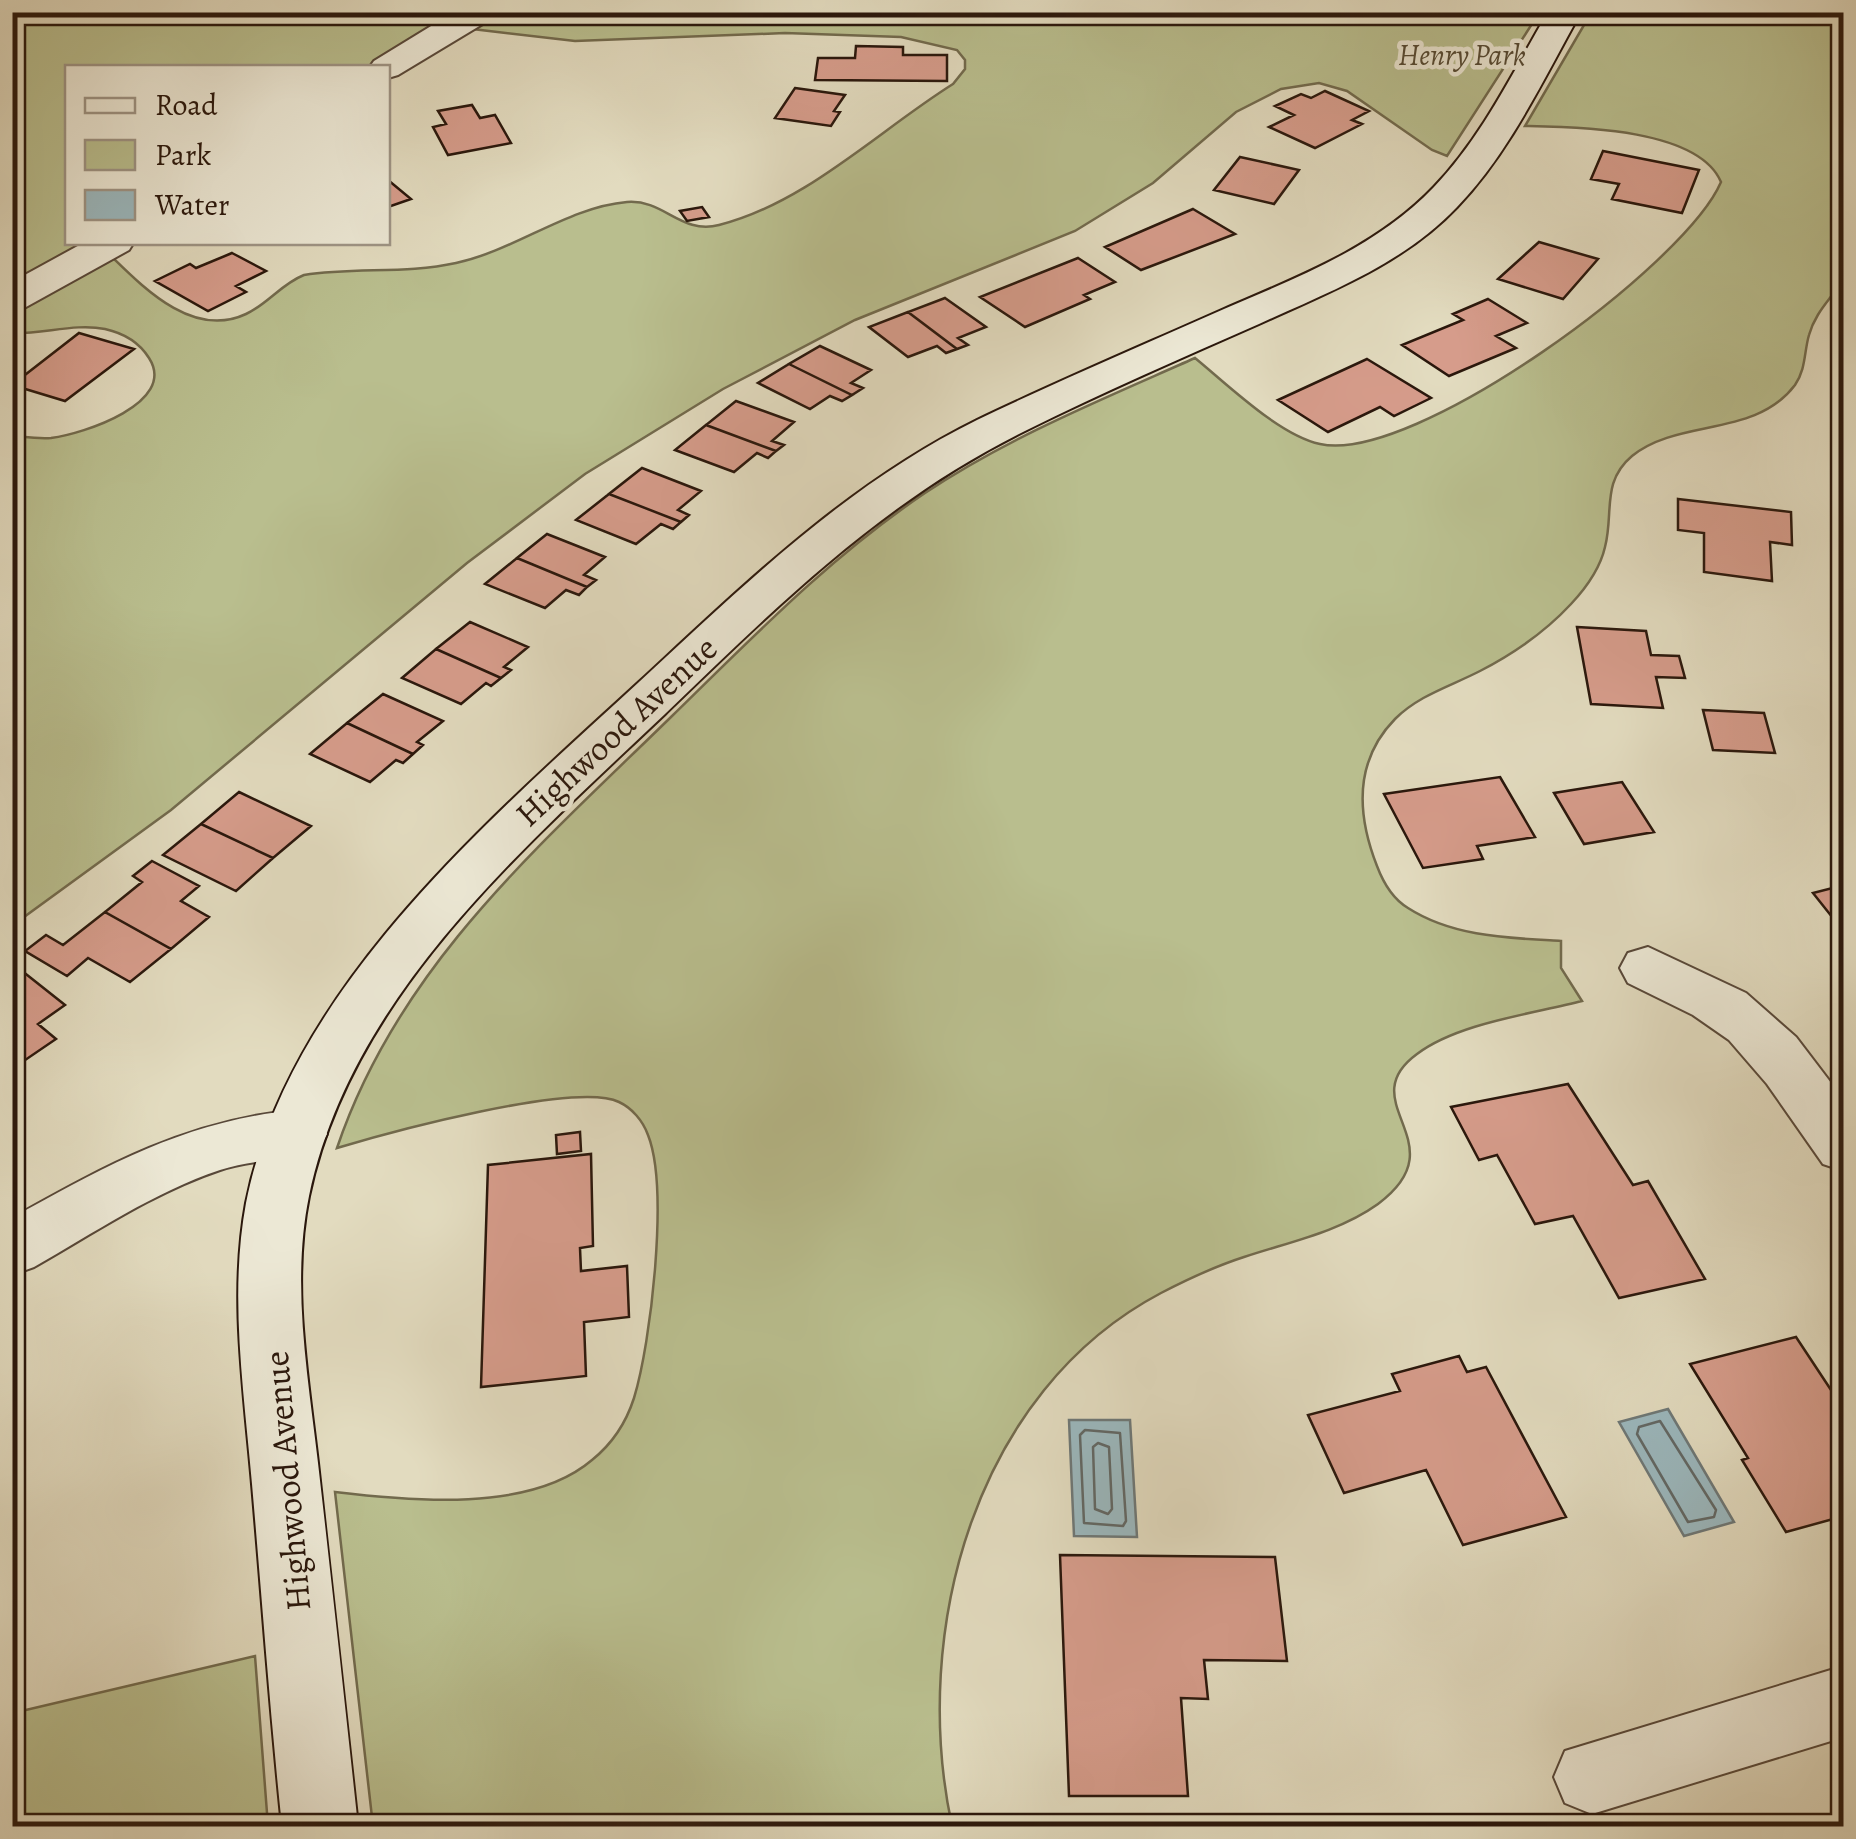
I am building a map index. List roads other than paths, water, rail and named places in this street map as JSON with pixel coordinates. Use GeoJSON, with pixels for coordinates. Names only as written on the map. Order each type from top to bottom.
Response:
{"type":"FeatureCollection","features":[{"type":"Feature","properties":{"kind":"street"},"geometry":{"type":"LineString","coordinates":[[390,66],[479,12]]}},
{"type":"Feature","properties":{"kind":"street","name":"Highwood Avenue"},"geometry":{"type":"LineString","coordinates":[[320,1826],[272,1294],[274,1224],[297,1134],[344,1039],[434,910],[488,853],[781,576],[866,507],[974,438],[1328,278],[1406,232],[1433,211],[1468,170],[1565,12]]}},
{"type":"Feature","properties":{"kind":"street"},"geometry":{"type":"LineString","coordinates":[[12,298],[109,245]]}},
{"type":"Feature","properties":{"kind":"street"},"geometry":{"type":"LineString","coordinates":[[1648,968],[1747,1023],[1772,1049],[1844,1148]]}},
{"type":"Feature","properties":{"kind":"street"},"geometry":{"type":"LineString","coordinates":[[12,1249],[107,1196],[199,1154],[236,1141],[297,1134]]}},
{"type":"Feature","properties":{"kind":"street"},"geometry":{"type":"LineString","coordinates":[[1592,1777],[1844,1701]]}},
{"type":"Feature","properties":{"kind":"water"},"geometry":{"type":"Polygon","coordinates":[[[1668,1409],[1734,1522],[1684,1536],[1619,1422],[1668,1409]]]}},
{"type":"Feature","properties":{"kind":"water"},"geometry":{"type":"Polygon","coordinates":[[[1069,1420],[1130,1420],[1137,1537],[1074,1536],[1069,1420]]]}},
{"type":"Feature","properties":{"kind":"park label","name":"Henry Park"},"geometry":{"type":"Point","coordinates":[1462,55]}}]}
